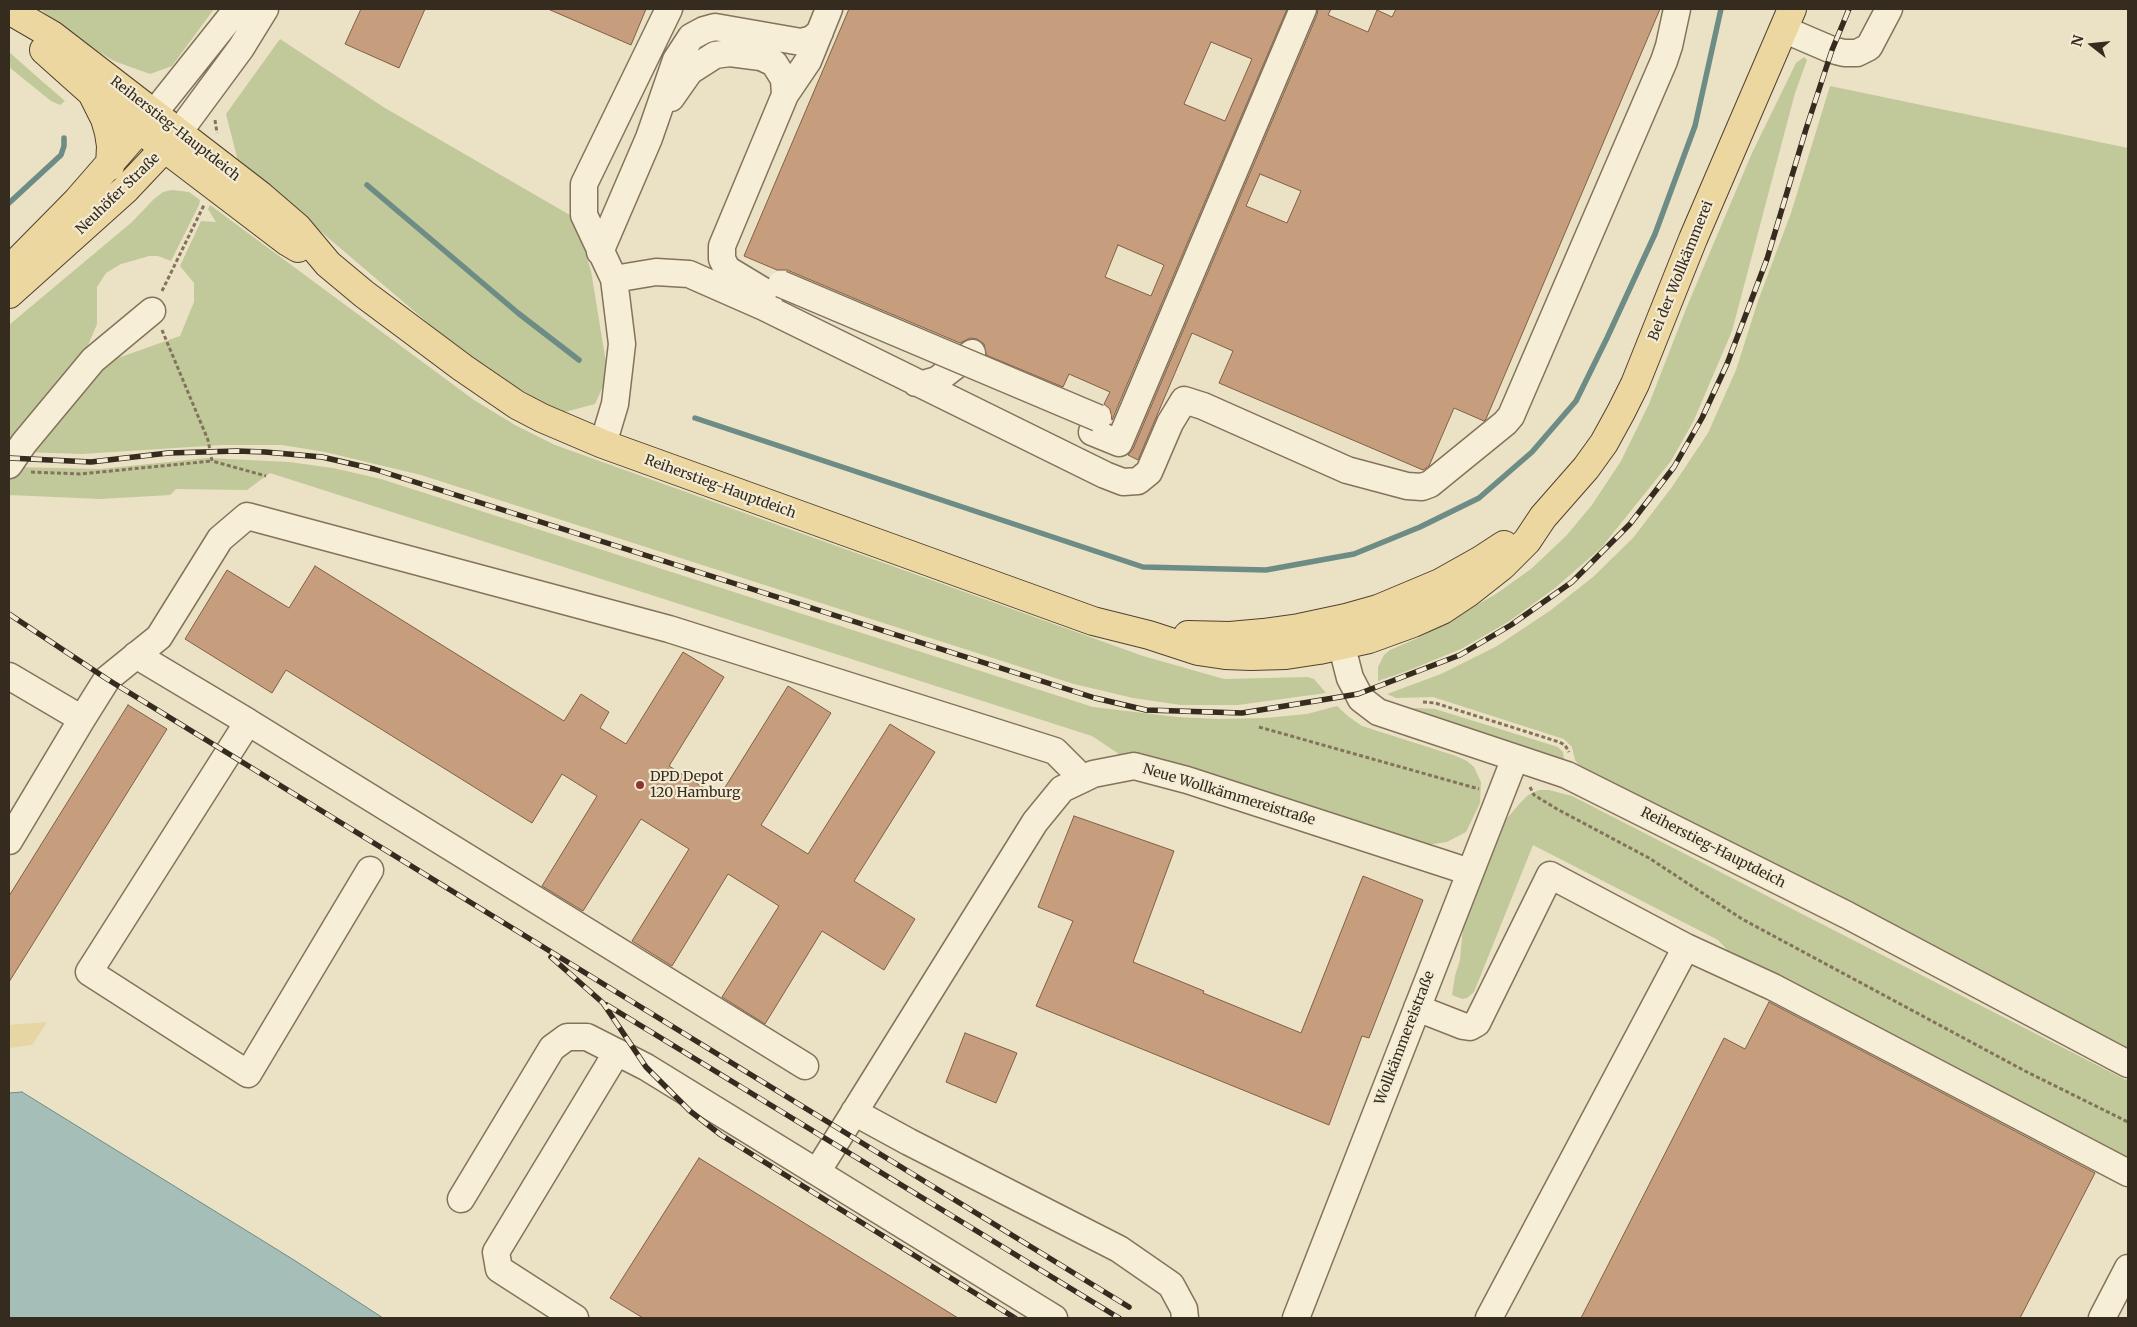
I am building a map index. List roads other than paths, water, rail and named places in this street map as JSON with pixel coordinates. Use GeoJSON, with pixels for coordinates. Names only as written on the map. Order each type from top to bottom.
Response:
{"type":"FeatureCollection","features":[{"type":"Feature","properties":{"kind":"main road","name":"Reiherstieg-Hauptdeich"},"geometry":{"type":"LineString","coordinates":[[9,10],[52,35],[147,122],[172,141],[297,227],[328,264],[364,294],[463,368],[517,404],[542,418],[603,444],[1093,621],[1149,635]]}},
{"type":"Feature","properties":{"kind":"main road","name":"Reiherstieg-Hauptdeich"},"geometry":{"type":"LineString","coordinates":[[9,19],[91,92],[147,122]]}},
{"type":"Feature","properties":{"kind":"main road","name":"Bei der Wollkämmerei"},"geometry":{"type":"LineString","coordinates":[[1149,635],[1198,651],[1225,655],[1286,655],[1338,633],[1369,639],[1442,610],[1502,566],[1527,541],[1543,517],[1586,468],[1604,443],[1621,412],[1635,384],[1693,239],[1787,19]]}},
{"type":"Feature","properties":{"kind":"main road"},"geometry":{"type":"LineString","coordinates":[[91,92],[105,119],[109,133],[111,146],[110,166]]}},
{"type":"Feature","properties":{"kind":"main road","name":"Neuhöfer Straße"},"geometry":{"type":"LineString","coordinates":[[9,270],[110,166],[147,122]]}},
{"type":"Feature","properties":{"kind":"main road","name":"Neuhöfer Straße"},"geometry":{"type":"LineString","coordinates":[[9,294],[126,189],[172,141]]}},
{"type":"Feature","properties":{"kind":"street","name":"Neuhöfer Straße"},"geometry":{"type":"LineString","coordinates":[[147,122],[237,9]]}},
{"type":"Feature","properties":{"kind":"street","name":"Neuhöfer Straße"},"geometry":{"type":"LineString","coordinates":[[172,141],[242,48],[265,9]]}},
{"type":"Feature","properties":{"kind":"street"},"geometry":{"type":"LineString","coordinates":[[603,444],[615,404],[622,344],[614,279],[584,215],[584,184],[669,9]]}},
{"type":"Feature","properties":{"kind":"street"},"geometry":{"type":"LineString","coordinates":[[824,20],[808,60],[785,96],[725,238],[722,259],[726,269],[775,298],[1119,443],[1303,9]]}},
{"type":"Feature","properties":{"kind":"street"},"geometry":{"type":"LineString","coordinates":[[614,279],[656,272],[689,274],[764,307],[916,383],[1124,482],[1138,482],[1149,472],[1170,422],[1184,400],[1202,406],[1347,470],[1415,487],[1430,484],[1505,423],[1511,416],[1664,61],[1677,9]]}},
{"type":"Feature","properties":{"kind":"street"},"geometry":{"type":"LineString","coordinates":[[1787,19],[1832,50],[1844,53],[1857,53],[1869,47],[1889,9]]}},
{"type":"Feature","properties":{"kind":"street"},"geometry":{"type":"LineString","coordinates":[[600,252],[649,138],[676,60],[691,37],[715,27],[801,42],[812,39],[824,20]]}},
{"type":"Feature","properties":{"kind":"street"},"geometry":{"type":"LineString","coordinates":[[649,138],[679,85],[690,71],[715,55],[744,54],[761,57],[774,64],[784,79],[785,96]]}},
{"type":"Feature","properties":{"kind":"street"},"geometry":{"type":"LineString","coordinates":[[726,269],[781,284],[1098,418]]}},
{"type":"Feature","properties":{"kind":"street"},"geometry":{"type":"LineString","coordinates":[[18,468],[30,435],[93,360],[152,311]]}},
{"type":"Feature","properties":{"kind":"street"},"geometry":{"type":"LineString","coordinates":[[916,383],[923,384],[937,380],[972,353]]}},
{"type":"Feature","properties":{"kind":"street"},"geometry":{"type":"LineString","coordinates":[[9,841],[107,679],[159,637],[220,539],[247,516],[669,629],[1054,751],[1083,779]]}},
{"type":"Feature","properties":{"kind":"street","name":"Reiherstieg-Hauptdeich"},"geometry":{"type":"LineString","coordinates":[[1338,633],[1350,678],[1360,699],[1378,712],[1568,775],[1838,911],[2128,1064]]}},
{"type":"Feature","properties":{"kind":"street"},"geometry":{"type":"LineString","coordinates":[[136,655],[248,722],[805,1066]]}},
{"type":"Feature","properties":{"kind":"street"},"geometry":{"type":"LineString","coordinates":[[9,676],[82,719]]}},
{"type":"Feature","properties":{"kind":"street"},"geometry":{"type":"LineString","coordinates":[[248,722],[89,972],[248,1074],[370,870]]}},
{"type":"Feature","properties":{"kind":"street","name":"Wollkämmereistraße"},"geometry":{"type":"LineString","coordinates":[[1296,1318],[1516,758]]}},
{"type":"Feature","properties":{"kind":"street","name":"Neue Wollkämmereistraße"},"geometry":{"type":"LineString","coordinates":[[817,1172],[1035,822],[1062,789],[1083,779],[1094,774],[1134,766],[1187,780],[1470,872]]}},
{"type":"Feature","properties":{"kind":"street"},"geometry":{"type":"LineString","coordinates":[[1417,1008],[1463,1026],[1470,1027],[1477,1023],[1550,876],[1686,946],[1773,987],[2128,1173]]}},
{"type":"Feature","properties":{"kind":"street"},"geometry":{"type":"LineString","coordinates":[[1489,1318],[1686,946]]}},
{"type":"Feature","properties":{"kind":"street"},"geometry":{"type":"LineString","coordinates":[[461,1198],[552,1048],[568,1037],[587,1037],[646,1067],[1054,1318]]}},
{"type":"Feature","properties":{"kind":"street"},"geometry":{"type":"LineString","coordinates":[[575,1318],[499,1269],[496,1252],[617,1052]]}},
{"type":"Feature","properties":{"kind":"street"},"geometry":{"type":"LineString","coordinates":[[854,1112],[1119,1249],[1171,1284],[1184,1309],[1185,1318]]}},
{"type":"Feature","properties":{"kind":"street"},"geometry":{"type":"LineString","coordinates":[[2102,1318],[2128,1268]]}},
{"type":"Feature","properties":{"kind":"water"},"geometry":{"type":"Polygon","coordinates":[[[22,1092],[294,1260],[383,1318],[9,1318],[9,1093],[22,1092]]]}},
{"type":"Feature","properties":{"kind":"waterway"},"geometry":{"type":"LineString","coordinates":[[695,418],[1143,567],[1266,570],[1354,554],[1420,527],[1479,498],[1532,452],[1576,401],[1655,234],[1695,126],[1721,9]]}},
{"type":"Feature","properties":{"kind":"waterway"},"geometry":{"type":"LineString","coordinates":[[9,203],[61,155],[64,138]]}},
{"type":"Feature","properties":{"kind":"waterway"},"geometry":{"type":"LineString","coordinates":[[367,185],[518,313],[579,360]]}},
{"type":"Feature","properties":{"kind":"railway"},"geometry":{"type":"LineString","coordinates":[[9,458],[91,462],[168,453],[237,451],[322,457],[374,469],[1095,698],[1146,710],[1242,713],[1358,694],[1460,655],[1511,625],[1572,582],[1630,524],[1674,467],[1702,418],[1727,364],[1767,259],[1806,129],[1832,50],[1849,9]]}},
{"type":"Feature","properties":{"kind":"railway"},"geometry":{"type":"LineString","coordinates":[[9,614],[107,679],[1129,1307]]}},
{"type":"Feature","properties":{"kind":"railway"},"geometry":{"type":"LineString","coordinates":[[551,957],[603,1003],[646,1067],[690,1111],[721,1135],[1015,1318]]}},
{"type":"Feature","properties":{"kind":"railway"},"geometry":{"type":"LineString","coordinates":[[607,1005],[1119,1318]]}},
{"type":"Feature","properties":{"kind":"place","name":"DPD Depot 120 Hamburg"},"geometry":{"type":"Point","coordinates":[640,785]}}]}
